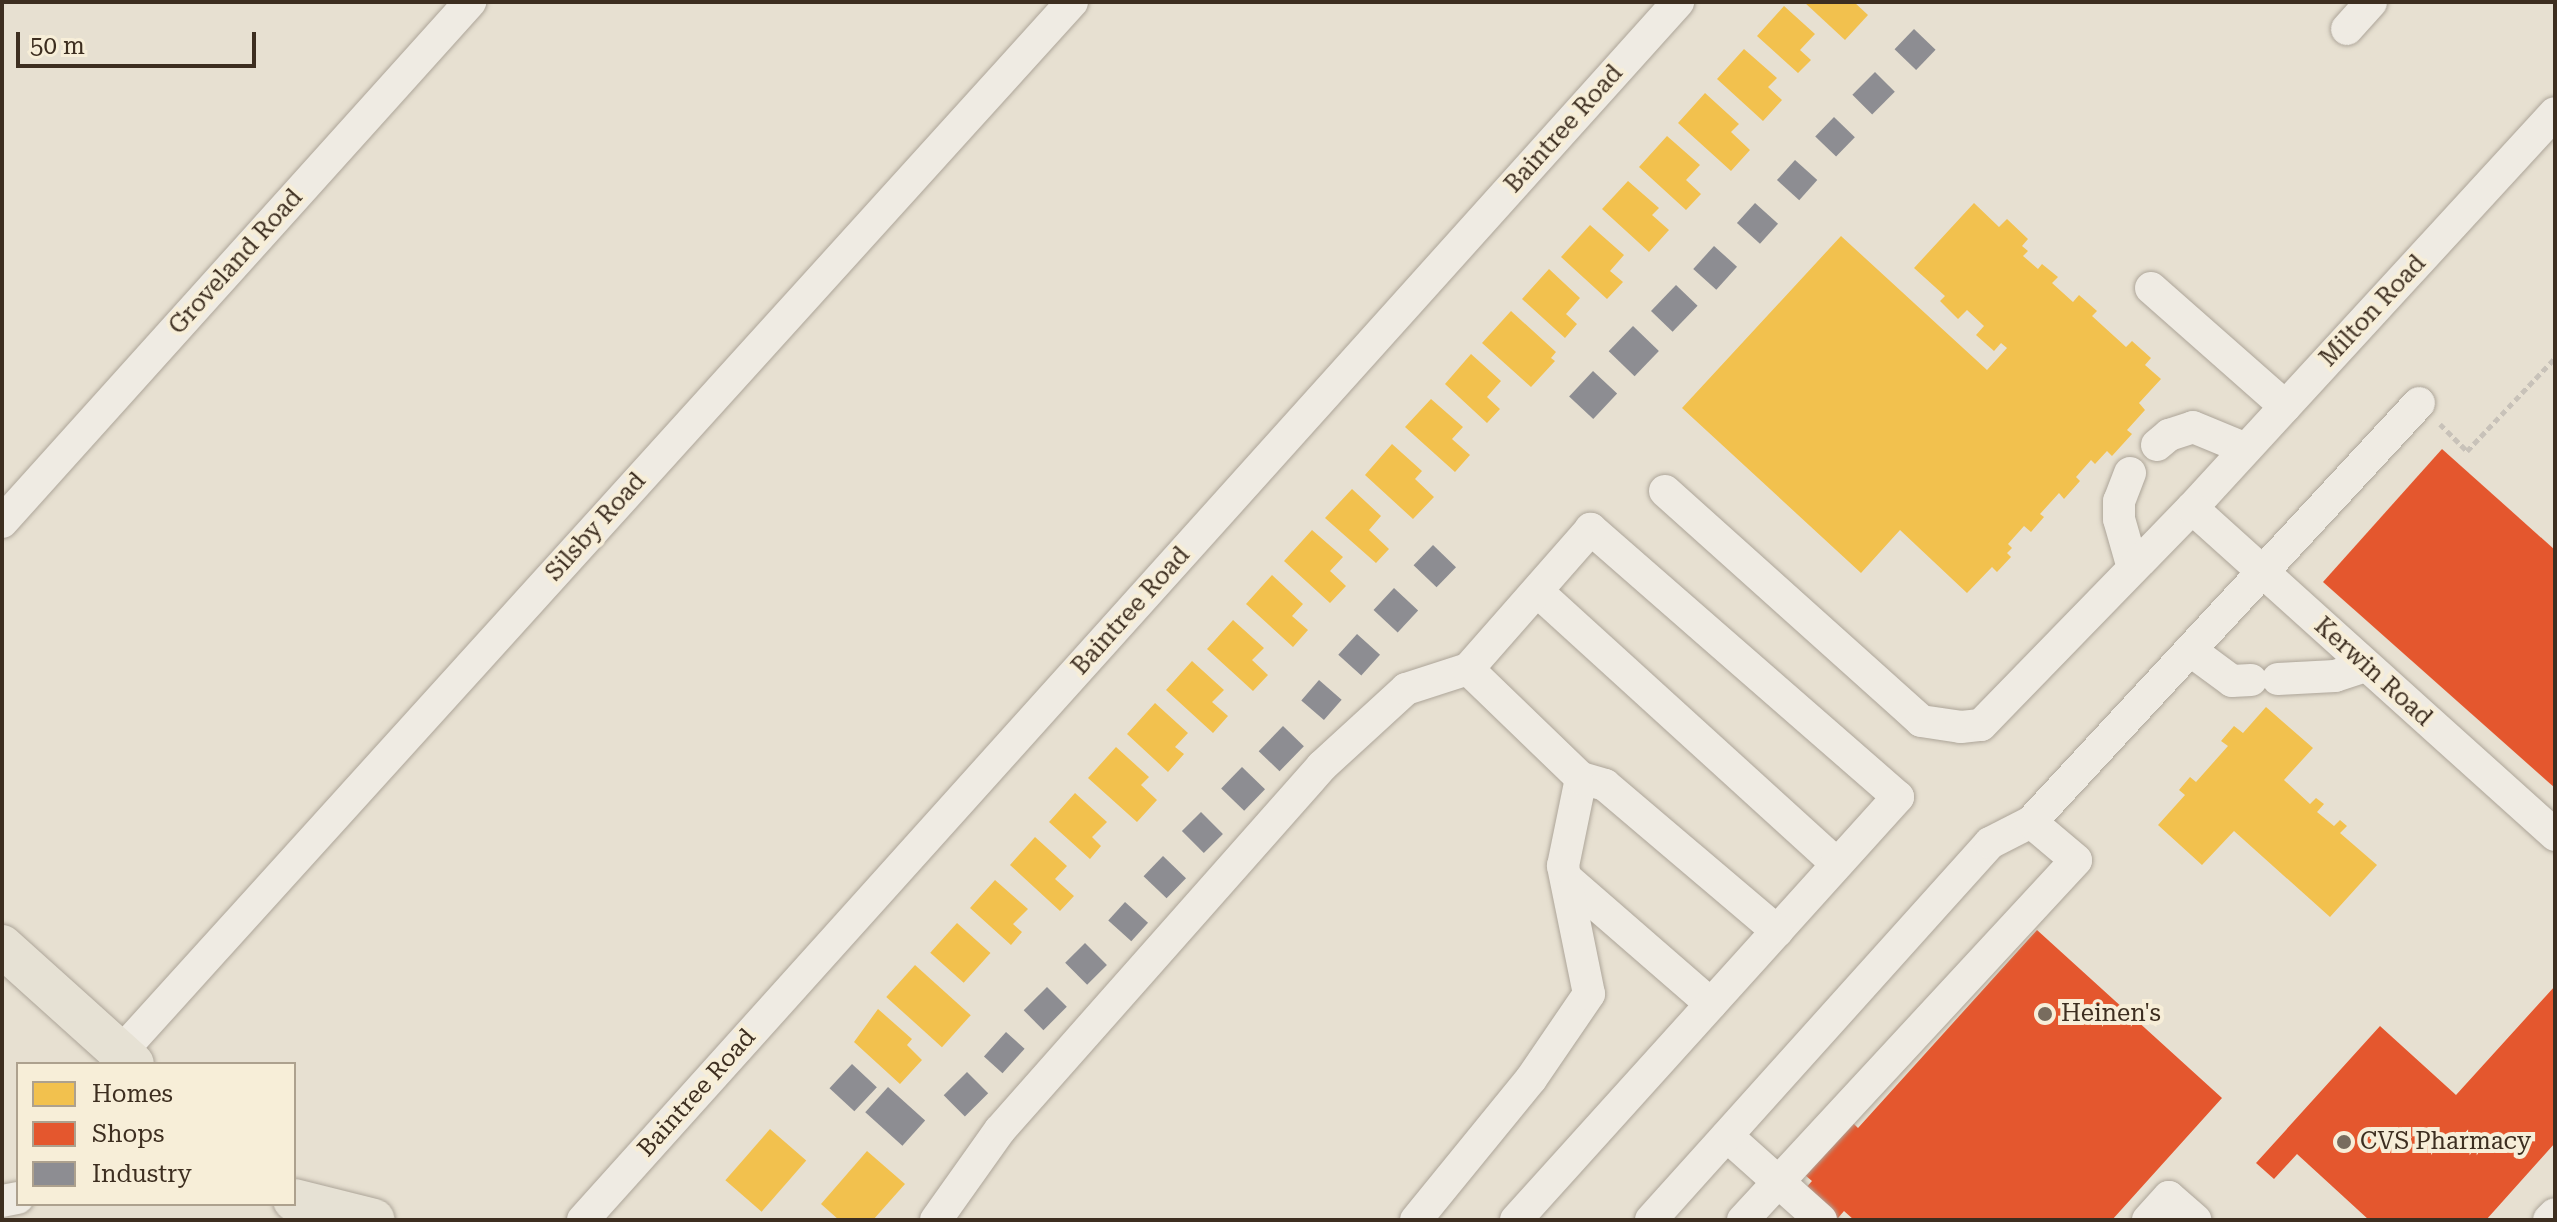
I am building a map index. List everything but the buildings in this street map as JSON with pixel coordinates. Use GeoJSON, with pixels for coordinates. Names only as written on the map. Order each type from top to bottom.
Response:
{"type":"FeatureCollection","features":[{"type":"Feature","properties":{"kind":"main road"},"geometry":{"type":"LineString","coordinates":[[2,946],[126,1058]]}},
{"type":"Feature","properties":{"kind":"main road"},"geometry":{"type":"LineString","coordinates":[[296,1200],[374,1220]]}},
{"type":"Feature","properties":{"kind":"street","name":"Groveland Road"},"geometry":{"type":"LineString","coordinates":[[2,522],[470,2]]}},
{"type":"Feature","properties":{"kind":"street","name":"Silsby Road"},"geometry":{"type":"LineString","coordinates":[[126,1058],[1072,2]]}},
{"type":"Feature","properties":{"kind":"street","name":"Baintree Road"},"geometry":{"type":"LineString","coordinates":[[583,1220],[1678,2]]}},
{"type":"Feature","properties":{"kind":"street"},"geometry":{"type":"LineString","coordinates":[[2347,29],[2371,2]]}},
{"type":"Feature","properties":{"kind":"street","name":"Milton Road"},"geometry":{"type":"LineString","coordinates":[[1665,491],[1921,721],[1961,727],[1981,725],[2192,508],[2555,113]]}},
{"type":"Feature","properties":{"kind":"street"},"geometry":{"type":"LineString","coordinates":[[2151,288],[2285,406]]}},
{"type":"Feature","properties":{"kind":"street"},"geometry":{"type":"LineString","coordinates":[[1651,1220],[1990,843],[2031,822],[2419,403]]}},
{"type":"Feature","properties":{"kind":"street"},"geometry":{"type":"LineString","coordinates":[[2157,445],[2169,435],[2193,427],[2246,449]]}},
{"type":"Feature","properties":{"kind":"street"},"geometry":{"type":"LineString","coordinates":[[2130,473],[2119,501],[2119,519],[2133,568]]}},
{"type":"Feature","properties":{"kind":"street","name":"Kerwin Road"},"geometry":{"type":"LineString","coordinates":[[2192,508],[2555,835]]}},
{"type":"Feature","properties":{"kind":"street"},"geometry":{"type":"LineString","coordinates":[[936,1220],[1000,1130],[1322,766],[1406,689],[1468,669],[1591,529],[1898,797],[1516,1220]]}},
{"type":"Feature","properties":{"kind":"street"},"geometry":{"type":"LineString","coordinates":[[1538,592],[1837,864]]}},
{"type":"Feature","properties":{"kind":"street"},"geometry":{"type":"LineString","coordinates":[[2190,650],[2232,681],[2335,676],[2365,666]]}},
{"type":"Feature","properties":{"kind":"street"},"geometry":{"type":"LineString","coordinates":[[1468,669],[1581,778],[1605,785],[1777,931]]}},
{"type":"Feature","properties":{"kind":"street"},"geometry":{"type":"LineString","coordinates":[[1416,1220],[1531,1079],[1589,994],[1563,866],[1581,778]]}},
{"type":"Feature","properties":{"kind":"street"},"geometry":{"type":"LineString","coordinates":[[1743,1220],[2076,860],[2031,822]]}},
{"type":"Feature","properties":{"kind":"street"},"geometry":{"type":"LineString","coordinates":[[1566,878],[1711,1004]]}},
{"type":"Feature","properties":{"kind":"street"},"geometry":{"type":"LineString","coordinates":[[1727,1136],[1821,1220]]}},
{"type":"Feature","properties":{"kind":"street"},"geometry":{"type":"LineString","coordinates":[[2148,1220],[2169,1197],[2195,1220]]}},
{"type":"Feature","properties":{"kind":"street"},"geometry":{"type":"LineString","coordinates":[[2549,1220],[2555,1214]]}},
{"type":"Feature","properties":{"kind":"path"},"geometry":{"type":"LineString","coordinates":[[2419,403],[2467,451],[2555,358]]}},
{"type":"Feature","properties":{"kind":"place","name":"Heinen's"},"geometry":{"type":"Point","coordinates":[2045,1014]}},
{"type":"Feature","properties":{"kind":"place","name":"CVS Pharmacy"},"geometry":{"type":"Point","coordinates":[2344,1142]}}]}
